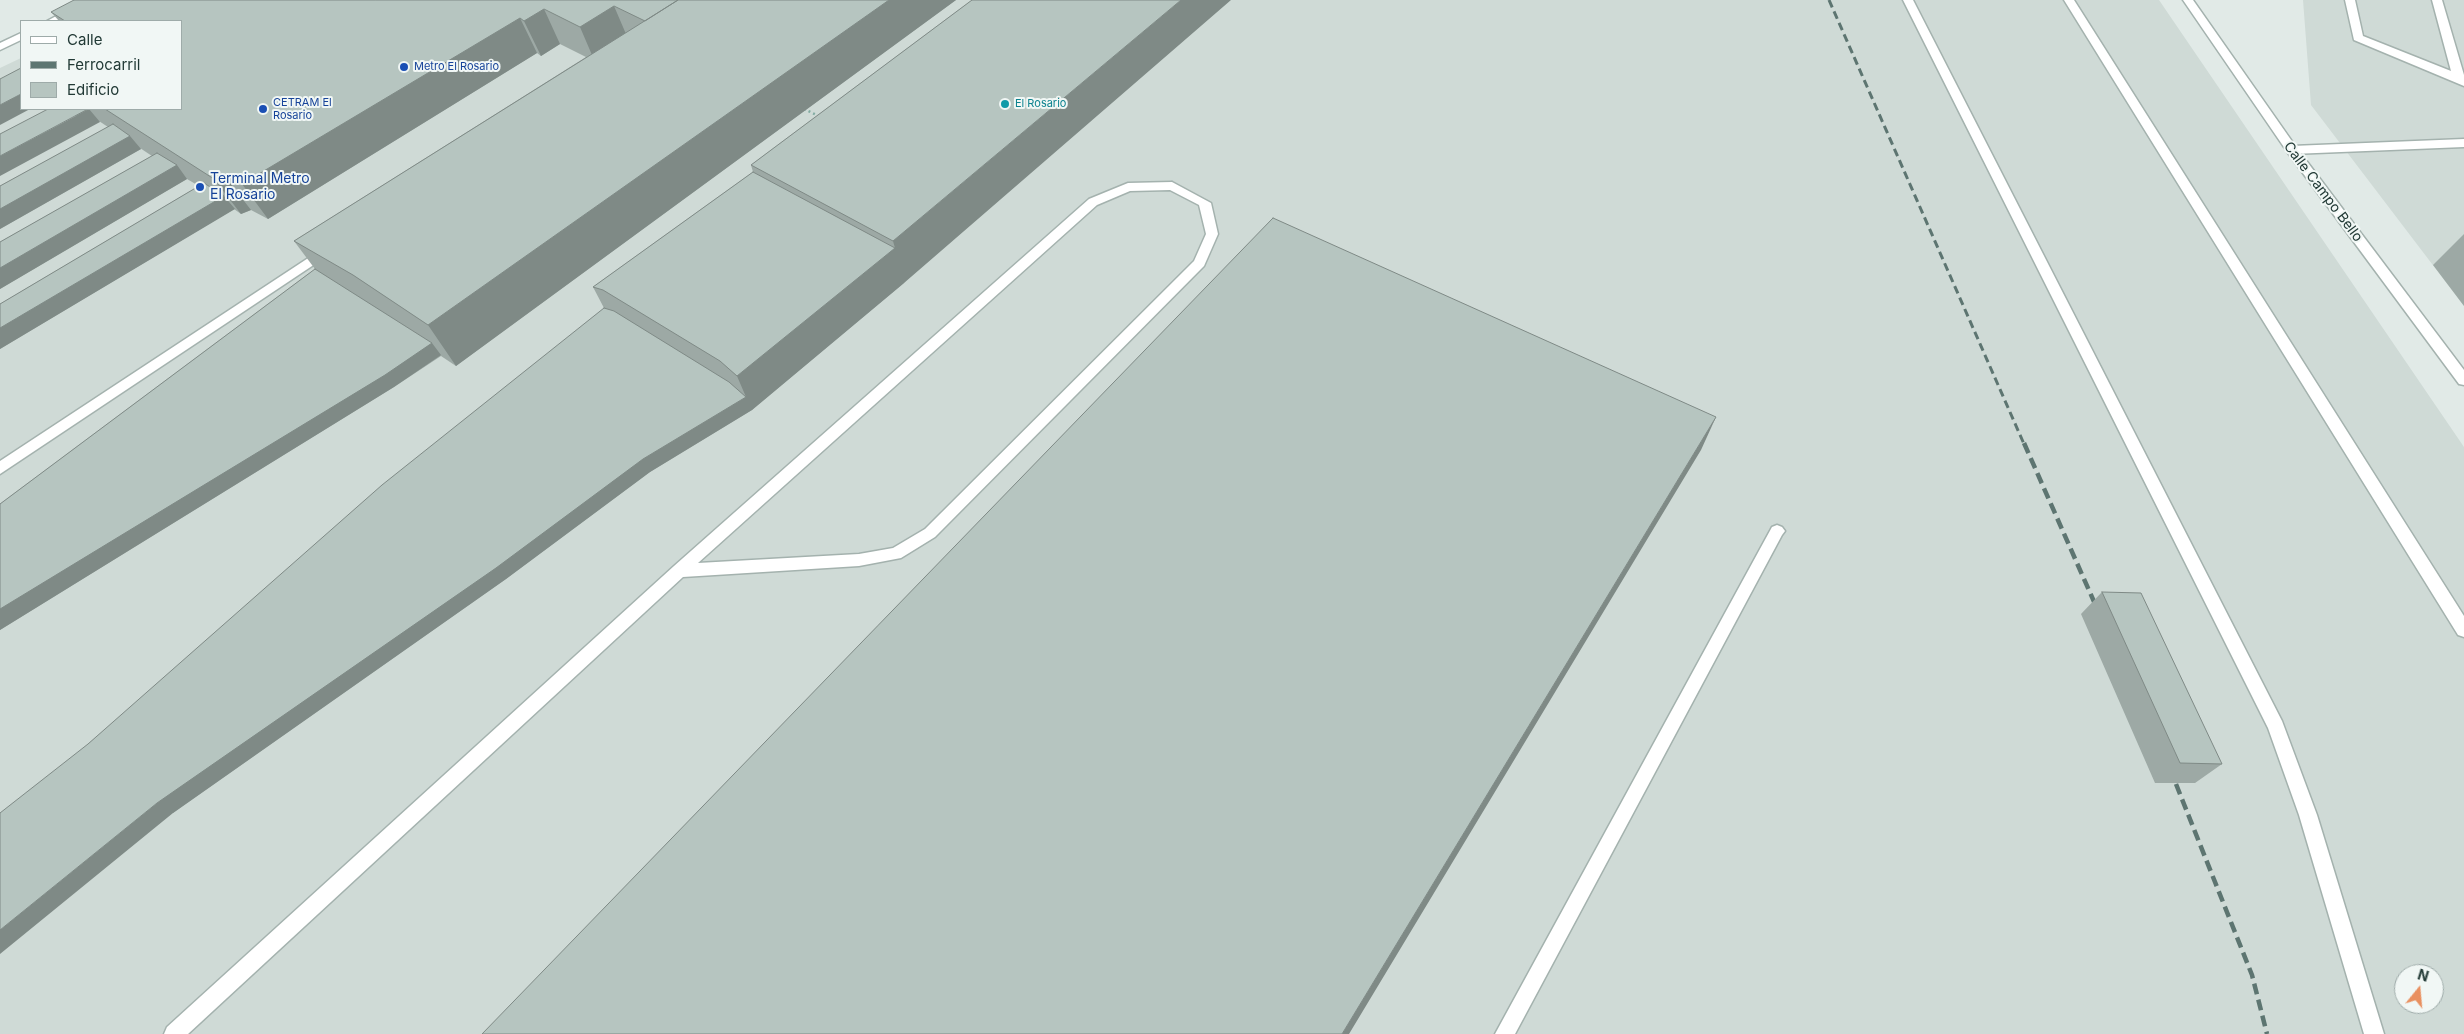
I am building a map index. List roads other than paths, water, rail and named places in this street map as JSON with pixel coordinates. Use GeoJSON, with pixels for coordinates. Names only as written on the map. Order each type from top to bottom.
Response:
{"type":"FeatureCollection","features":[{"type":"Feature","properties":{"kind":"street"},"geometry":{"type":"LineString","coordinates":[[54,20],[95,0]]}},
{"type":"Feature","properties":{"kind":"street"},"geometry":{"type":"LineString","coordinates":[[1908,0],[2276,726],[2308,815],[2374,1034]]}},
{"type":"Feature","properties":{"kind":"street"},"geometry":{"type":"LineString","coordinates":[[2068,0],[2464,630]]}},
{"type":"Feature","properties":{"kind":"street","name":"Calle Campo Bello"},"geometry":{"type":"LineString","coordinates":[[2188,0],[2292,150],[2464,380]]}},
{"type":"Feature","properties":{"kind":"street"},"geometry":{"type":"LineString","coordinates":[[2350,0],[2358,38],[2462,80]]}},
{"type":"Feature","properties":{"kind":"street"},"geometry":{"type":"LineString","coordinates":[[2437,0],[2462,80]]}},
{"type":"Feature","properties":{"kind":"street"},"geometry":{"type":"LineString","coordinates":[[0,47],[20,37]]}},
{"type":"Feature","properties":{"kind":"street"},"geometry":{"type":"LineString","coordinates":[[2292,150],[2464,144]]}},
{"type":"Feature","properties":{"kind":"street"},"geometry":{"type":"LineString","coordinates":[[174,1034],[679,570],[1094,202],[1128,187],[1172,186],[1205,203],[1212,234],[1199,263],[930,533],[896,554],[859,560],[679,570]]}},
{"type":"Feature","properties":{"kind":"street"},"geometry":{"type":"LineString","coordinates":[[0,468],[340,241]]}},
{"type":"Feature","properties":{"kind":"street"},"geometry":{"type":"LineString","coordinates":[[1505,1034],[1777,531]]}},
{"type":"Feature","properties":{"kind":"railway"},"geometry":{"type":"LineString","coordinates":[[1829,0],[2024,444]]}},
{"type":"Feature","properties":{"kind":"railway"},"geometry":{"type":"LineString","coordinates":[[2024,443],[2099,613]]}},
{"type":"Feature","properties":{"kind":"railway"},"geometry":{"type":"LineString","coordinates":[[2176,784],[2252,975],[2267,1034]]}},
{"type":"Feature","properties":{"kind":"place","name":"Metro El Rosario"},"geometry":{"type":"Point","coordinates":[404,67]}},
{"type":"Feature","properties":{"kind":"place","name":"El Rosario"},"geometry":{"type":"Point","coordinates":[1005,104]}},
{"type":"Feature","properties":{"kind":"place","name":"CETRAM El Rosario"},"geometry":{"type":"Point","coordinates":[263,109]}},
{"type":"Feature","properties":{"kind":"place","name":"Terminal Metro El Rosario"},"geometry":{"type":"Point","coordinates":[200,187]}}]}
